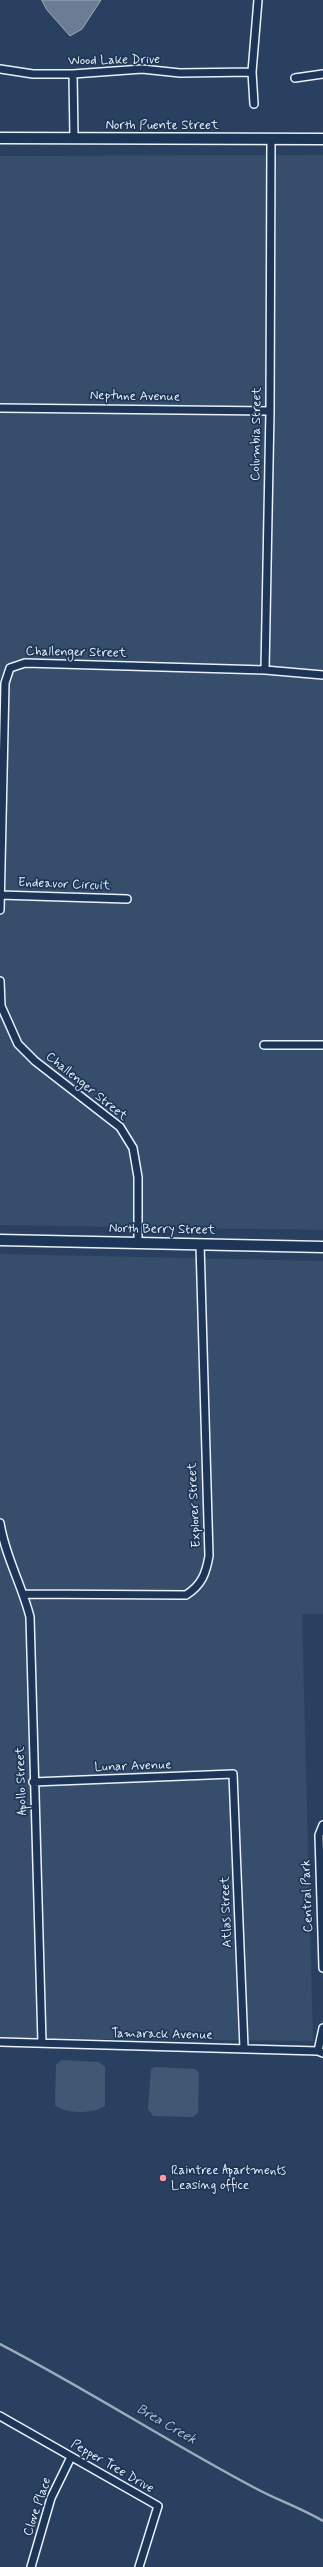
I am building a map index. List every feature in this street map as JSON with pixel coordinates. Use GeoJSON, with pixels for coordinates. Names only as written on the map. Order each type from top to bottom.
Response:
{"type":"FeatureCollection","features":[{"type":"Feature","properties":{"kind":"street"},"geometry":{"type":"LineString","coordinates":[[254,104],[252,72],[258,0]]}},
{"type":"Feature","properties":{"kind":"street","name":"Wood Lake Drive"},"geometry":{"type":"LineString","coordinates":[[0,69],[32,74],[73,74],[142,69],[180,73],[252,72]]}},
{"type":"Feature","properties":{"kind":"street"},"geometry":{"type":"LineString","coordinates":[[73,74],[74,138]]}},
{"type":"Feature","properties":{"kind":"street"},"geometry":{"type":"LineString","coordinates":[[295,78],[323,74]]}},
{"type":"Feature","properties":{"kind":"street","name":"North Puente Street"},"geometry":{"type":"LineString","coordinates":[[0,138],[323,139]]}},
{"type":"Feature","properties":{"kind":"street","name":"Columbia Street"},"geometry":{"type":"LineString","coordinates":[[265,670],[270,411],[271,139]]}},
{"type":"Feature","properties":{"kind":"street","name":"Neptune Avenue"},"geometry":{"type":"LineString","coordinates":[[0,408],[270,411]]}},
{"type":"Feature","properties":{"kind":"street","name":"Challenger Street"},"geometry":{"type":"LineString","coordinates":[[0,910],[5,683],[10,668],[25,663],[265,670]]}},
{"type":"Feature","properties":{"kind":"street"},"geometry":{"type":"LineString","coordinates":[[265,670],[323,675]]}},
{"type":"Feature","properties":{"kind":"street","name":"Endeavor Circuit"},"geometry":{"type":"LineString","coordinates":[[0,895],[127,899]]}},
{"type":"Feature","properties":{"kind":"street","name":"Challenger Street"},"geometry":{"type":"LineString","coordinates":[[0,981],[1,1006],[18,1044],[35,1061],[120,1127],[132,1148],[138,1177],[138,1242]]}},
{"type":"Feature","properties":{"kind":"street"},"geometry":{"type":"LineString","coordinates":[[264,1045],[323,1044]]}},
{"type":"Feature","properties":{"kind":"street","name":"North Berry Street"},"geometry":{"type":"LineString","coordinates":[[0,1240],[323,1247]]}},
{"type":"Feature","properties":{"kind":"street","name":"Explorer Street"},"geometry":{"type":"LineString","coordinates":[[24,1594],[186,1595],[199,1586],[206,1572],[209,1556],[200,1244]]}},
{"type":"Feature","properties":{"kind":"street","name":"Apollo Street"},"geometry":{"type":"LineString","coordinates":[[0,1523],[3,1541],[24,1594],[30,1617],[33,1782],[42,2043]]}},
{"type":"Feature","properties":{"kind":"street","name":"Lunar Avenue"},"geometry":{"type":"LineString","coordinates":[[33,1782],[233,1774]]}},
{"type":"Feature","properties":{"kind":"street","name":"Atlas Street"},"geometry":{"type":"LineString","coordinates":[[233,1774],[244,2048]]}},
{"type":"Feature","properties":{"kind":"street","name":"Central Park"},"geometry":{"type":"LineString","coordinates":[[323,1826],[319,1835],[323,1968]]}},
{"type":"Feature","properties":{"kind":"street"},"geometry":{"type":"LineString","coordinates":[[320,2052],[323,2028]]}},
{"type":"Feature","properties":{"kind":"street","name":"Tamarack Avenue"},"geometry":{"type":"LineString","coordinates":[[0,2042],[244,2048],[320,2052]]}},
{"type":"Feature","properties":{"kind":"street","name":"Pepper Tree Drive"},"geometry":{"type":"LineString","coordinates":[[0,2416],[158,2506],[139,2567]]}},
{"type":"Feature","properties":{"kind":"street","name":"Clove Place"},"geometry":{"type":"LineString","coordinates":[[31,2567],[51,2498],[71,2457]]}},
{"type":"Feature","properties":{"kind":"shaded area"},"geometry":{"type":"Polygon","coordinates":[[[42,0],[101,0],[82,29],[70,36],[47,10],[42,0]]]}},
{"type":"Feature","properties":{"kind":"shaded area"},"geometry":{"type":"Polygon","coordinates":[[[323,155],[323,1230],[0,1225],[0,156],[323,155]]]}},
{"type":"Feature","properties":{"kind":"shaded area"},"geometry":{"type":"Polygon","coordinates":[[[0,1254],[323,1261],[323,1614],[302,1614],[313,2041],[0,2038],[0,1254]]]}},
{"type":"Feature","properties":{"kind":"shaded area"},"geometry":{"type":"Polygon","coordinates":[[[61,2060],[99,2062],[105,2067],[105,2106],[100,2109],[80,2112],[65,2110],[55,2105],[56,2065],[61,2060]]]}},
{"type":"Feature","properties":{"kind":"shaded area"},"geometry":{"type":"Polygon","coordinates":[[[155,2067],[195,2069],[199,2073],[198,2113],[193,2117],[153,2116],[148,2109],[151,2069],[155,2067]]]}},
{"type":"Feature","properties":{"kind":"waterway","name":"Brea Creek"},"geometry":{"type":"LineString","coordinates":[[0,2344],[263,2492],[323,2521]]}},
{"type":"Feature","properties":{"kind":"place","name":"Raintree Apartments Leasing office"},"geometry":{"type":"Point","coordinates":[163,2178]}}]}
